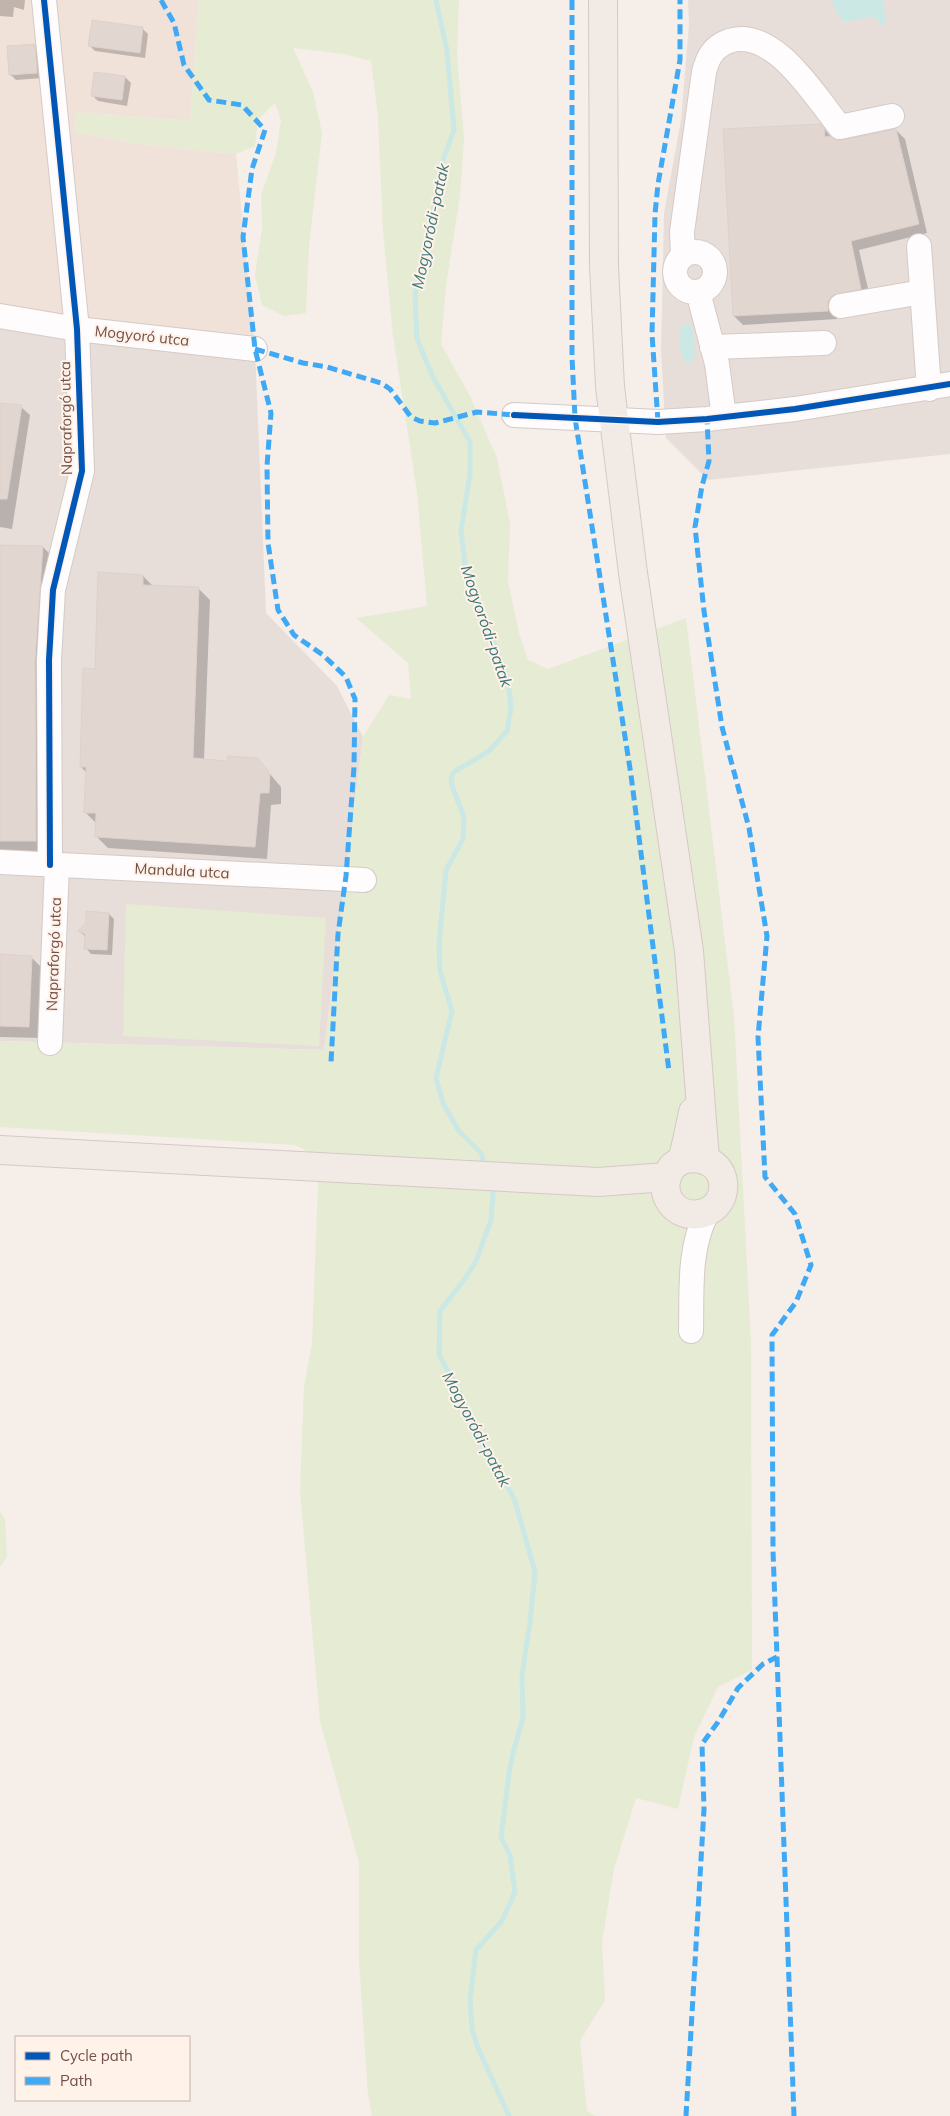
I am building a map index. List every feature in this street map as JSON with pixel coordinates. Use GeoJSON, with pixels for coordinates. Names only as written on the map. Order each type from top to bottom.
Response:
{"type":"FeatureCollection","features":[{"type":"Feature","properties":{"kind":"main road"},"geometry":{"type":"LineString","coordinates":[[0,1150],[598,1182],[680,1181],[713,1165],[723,1181],[720,1200],[707,1213],[688,1215],[680,1181],[699,1084],[690,951],[633,573],[613,420],[604,266],[603,0]]}},
{"type":"Feature","properties":{"kind":"street","name":"Napraforgó utca"},"geometry":{"type":"LineString","coordinates":[[44,0],[77,329],[82,471],[53,590],[49,660],[54,865],[50,1043]]}},
{"type":"Feature","properties":{"kind":"street"},"geometry":{"type":"LineString","coordinates":[[724,417],[712,347],[698,292],[688,291],[680,286],[675,268],[679,259],[683,256],[682,232],[707,60],[712,52],[721,44],[732,40],[752,40],[774,51],[790,64],[840,127],[892,116]]}},
{"type":"Feature","properties":{"kind":"street"},"geometry":{"type":"LineString","coordinates":[[514,416],[658,422],[724,417],[939,386],[922,292],[919,246]]}},
{"type":"Feature","properties":{"kind":"street"},"geometry":{"type":"LineString","coordinates":[[841,306],[922,292]]}},
{"type":"Feature","properties":{"kind":"street","name":"Mogyoró utca"},"geometry":{"type":"LineString","coordinates":[[0,316],[77,329],[254,349]]}},
{"type":"Feature","properties":{"kind":"street"},"geometry":{"type":"LineString","coordinates":[[712,347],[824,343]]}},
{"type":"Feature","properties":{"kind":"street","name":"Mandula utca"},"geometry":{"type":"LineString","coordinates":[[0,862],[364,880]]}},
{"type":"Feature","properties":{"kind":"street"},"geometry":{"type":"LineString","coordinates":[[680,1181],[686,1330],[695,1244],[707,1213]]}},
{"type":"Feature","properties":{"kind":"shaded area"},"geometry":{"type":"Polygon","coordinates":[[[0,0],[199,0],[190,121],[77,112],[75,132],[145,145],[236,154],[255,349],[0,323],[0,0]]]}},
{"type":"Feature","properties":{"kind":"shaded area"},"geometry":{"type":"Polygon","coordinates":[[[688,0],[950,0],[950,454],[708,480],[666,438],[661,351],[664,213],[681,120],[689,25],[688,0]]]}},
{"type":"Feature","properties":{"kind":"shaded area"},"geometry":{"type":"Polygon","coordinates":[[[0,323],[255,349],[266,613],[337,686],[363,737],[324,1050],[0,1041],[0,323]]]}},
{"type":"Feature","properties":{"kind":"green space"},"geometry":{"type":"Polygon","coordinates":[[[199,0],[459,0],[457,56],[464,139],[460,196],[446,285],[441,344],[470,396],[497,458],[510,523],[508,581],[519,633],[528,660],[548,669],[686,618],[734,1017],[751,1342],[752,1670],[718,1687],[694,1737],[678,1809],[636,1798],[614,1869],[602,1942],[605,2000],[580,2041],[587,2111],[595,2116],[372,2116],[368,2094],[359,1962],[359,1863],[320,1721],[300,1490],[304,1387],[312,1343],[319,1157],[295,1145],[0,1127],[0,1041],[324,1050],[363,737],[389,695],[411,699],[408,663],[356,618],[427,606],[417,492],[393,336],[383,231],[378,117],[371,61],[344,54],[293,48],[313,92],[322,133],[309,245],[306,313],[284,316],[262,305],[255,275],[262,228],[261,195],[276,153],[281,120],[275,103],[258,120],[255,146],[236,154],[145,145],[75,132],[77,112],[190,121],[199,0]]]}},
{"type":"Feature","properties":{"kind":"green space"},"geometry":{"type":"Polygon","coordinates":[[[126,904],[326,918],[319,1046],[123,1036],[126,904]]]}},
{"type":"Feature","properties":{"kind":"green space"},"geometry":{"type":"Polygon","coordinates":[[[0,1512],[5,1519],[7,1557],[0,1567],[0,1512]]]}},
{"type":"Feature","properties":{"kind":"water"},"geometry":{"type":"Polygon","coordinates":[[[832,0],[883,0],[886,23],[881,26],[878,20],[869,17],[844,21],[836,12],[832,0]]]}},
{"type":"Feature","properties":{"kind":"water"},"geometry":{"type":"Polygon","coordinates":[[[685,324],[689,324],[692,327],[695,354],[691,363],[687,363],[684,359],[679,343],[680,332],[685,324]]]}},
{"type":"Feature","properties":{"kind":"building"},"geometry":{"type":"Polygon","coordinates":[[[92,20],[143,27],[140,53],[88,46],[92,20]]]}},
{"type":"Feature","properties":{"kind":"building"},"geometry":{"type":"Polygon","coordinates":[[[35,44],[37,73],[9,75],[7,46],[35,44]]]}},
{"type":"Feature","properties":{"kind":"building"},"geometry":{"type":"Polygon","coordinates":[[[94,72],[125,76],[122,100],[91,96],[94,72]]]}},
{"type":"Feature","properties":{"kind":"building"},"geometry":{"type":"Polygon","coordinates":[[[820,124],[824,129],[825,137],[829,136],[836,140],[896,129],[919,224],[851,241],[861,289],[833,295],[828,302],[828,311],[733,316],[723,129],[820,124]]]}},
{"type":"Feature","properties":{"kind":"building"},"geometry":{"type":"Polygon","coordinates":[[[0,403],[22,405],[7,499],[0,499],[0,403]]]}},
{"type":"Feature","properties":{"kind":"building"},"geometry":{"type":"Polygon","coordinates":[[[0,545],[43,546],[35,660],[36,841],[0,841],[0,545]]]}},
{"type":"Feature","properties":{"kind":"building"},"geometry":{"type":"Polygon","coordinates":[[[98,572],[143,575],[143,585],[199,587],[193,758],[227,761],[228,756],[258,758],[270,774],[269,793],[260,793],[255,847],[95,837],[96,813],[84,813],[86,767],[80,767],[83,668],[95,669],[98,572]]]}},
{"type":"Feature","properties":{"kind":"building"},"geometry":{"type":"Polygon","coordinates":[[[86,911],[109,913],[107,950],[84,949],[85,934],[78,931],[86,923],[86,911]]]}},
{"type":"Feature","properties":{"kind":"building"},"geometry":{"type":"Polygon","coordinates":[[[0,954],[32,956],[29,1027],[0,1026],[0,954]]]}},
{"type":"Feature","properties":{"kind":"waterway","name":"Mogyoródi-patak"},"geometry":{"type":"LineString","coordinates":[[436,0],[447,51],[454,130],[440,168],[429,239],[415,294],[417,339],[433,377],[470,442],[470,474],[461,531],[466,572],[508,679],[511,708],[507,731],[489,751],[454,772],[451,778],[452,786],[464,817],[463,839],[446,870],[439,943],[440,971],[452,1011],[436,1078],[443,1103],[458,1130],[481,1153],[485,1166]]}},
{"type":"Feature","properties":{"kind":"waterway","name":"Mogyoródi-patak"},"geometry":{"type":"LineString","coordinates":[[491,1184],[493,1192],[491,1220],[476,1261],[440,1311],[439,1355],[459,1391],[485,1450],[498,1468],[515,1501],[535,1572],[522,1676],[523,1718],[509,1774],[501,1837],[510,1855],[515,1892],[502,1921],[476,1950],[470,1999],[472,2029],[478,2048],[509,2116]]}},
{"type":"Feature","properties":{"kind":"marked path"},"geometry":{"type":"LineString","coordinates":[[161,0],[174,23],[184,65],[209,100],[242,105],[265,130],[252,169],[243,237],[255,349],[271,413],[267,466],[268,543],[278,610],[294,635],[323,655],[346,677],[355,699],[354,767],[346,876],[338,934],[331,1062]]}},
{"type":"Feature","properties":{"kind":"marked path"},"geometry":{"type":"LineString","coordinates":[[572,0],[572,357],[575,418],[631,775],[669,1071]]}},
{"type":"Feature","properties":{"kind":"marked path"},"geometry":{"type":"LineString","coordinates":[[658,422],[652,334],[655,214],[658,184],[680,60],[680,0]]}},
{"type":"Feature","properties":{"kind":"marked path"},"geometry":{"type":"LineString","coordinates":[[255,349],[381,383],[390,389],[411,417],[420,421],[435,423],[477,412],[514,415]]}},
{"type":"Feature","properties":{"kind":"marked path"},"geometry":{"type":"LineString","coordinates":[[686,2116],[704,1809],[702,1744],[718,1722],[738,1688],[763,1664],[777,1657],[773,1551],[772,1335],[796,1302],[811,1265],[795,1214],[765,1177],[758,1037],[767,936],[749,828],[722,727],[704,611],[695,527],[702,486],[709,461],[707,419]]}},
{"type":"Feature","properties":{"kind":"marked path"},"geometry":{"type":"LineString","coordinates":[[777,1657],[794,2116]]}},
{"type":"Feature","properties":{"kind":"cycle path"},"geometry":{"type":"LineString","coordinates":[[44,0],[77,329],[82,471],[53,590],[49,660],[50,865]]}},
{"type":"Feature","properties":{"kind":"cycle path"},"geometry":{"type":"LineString","coordinates":[[514,415],[658,422],[707,419],[795,409],[950,384]]}}]}
